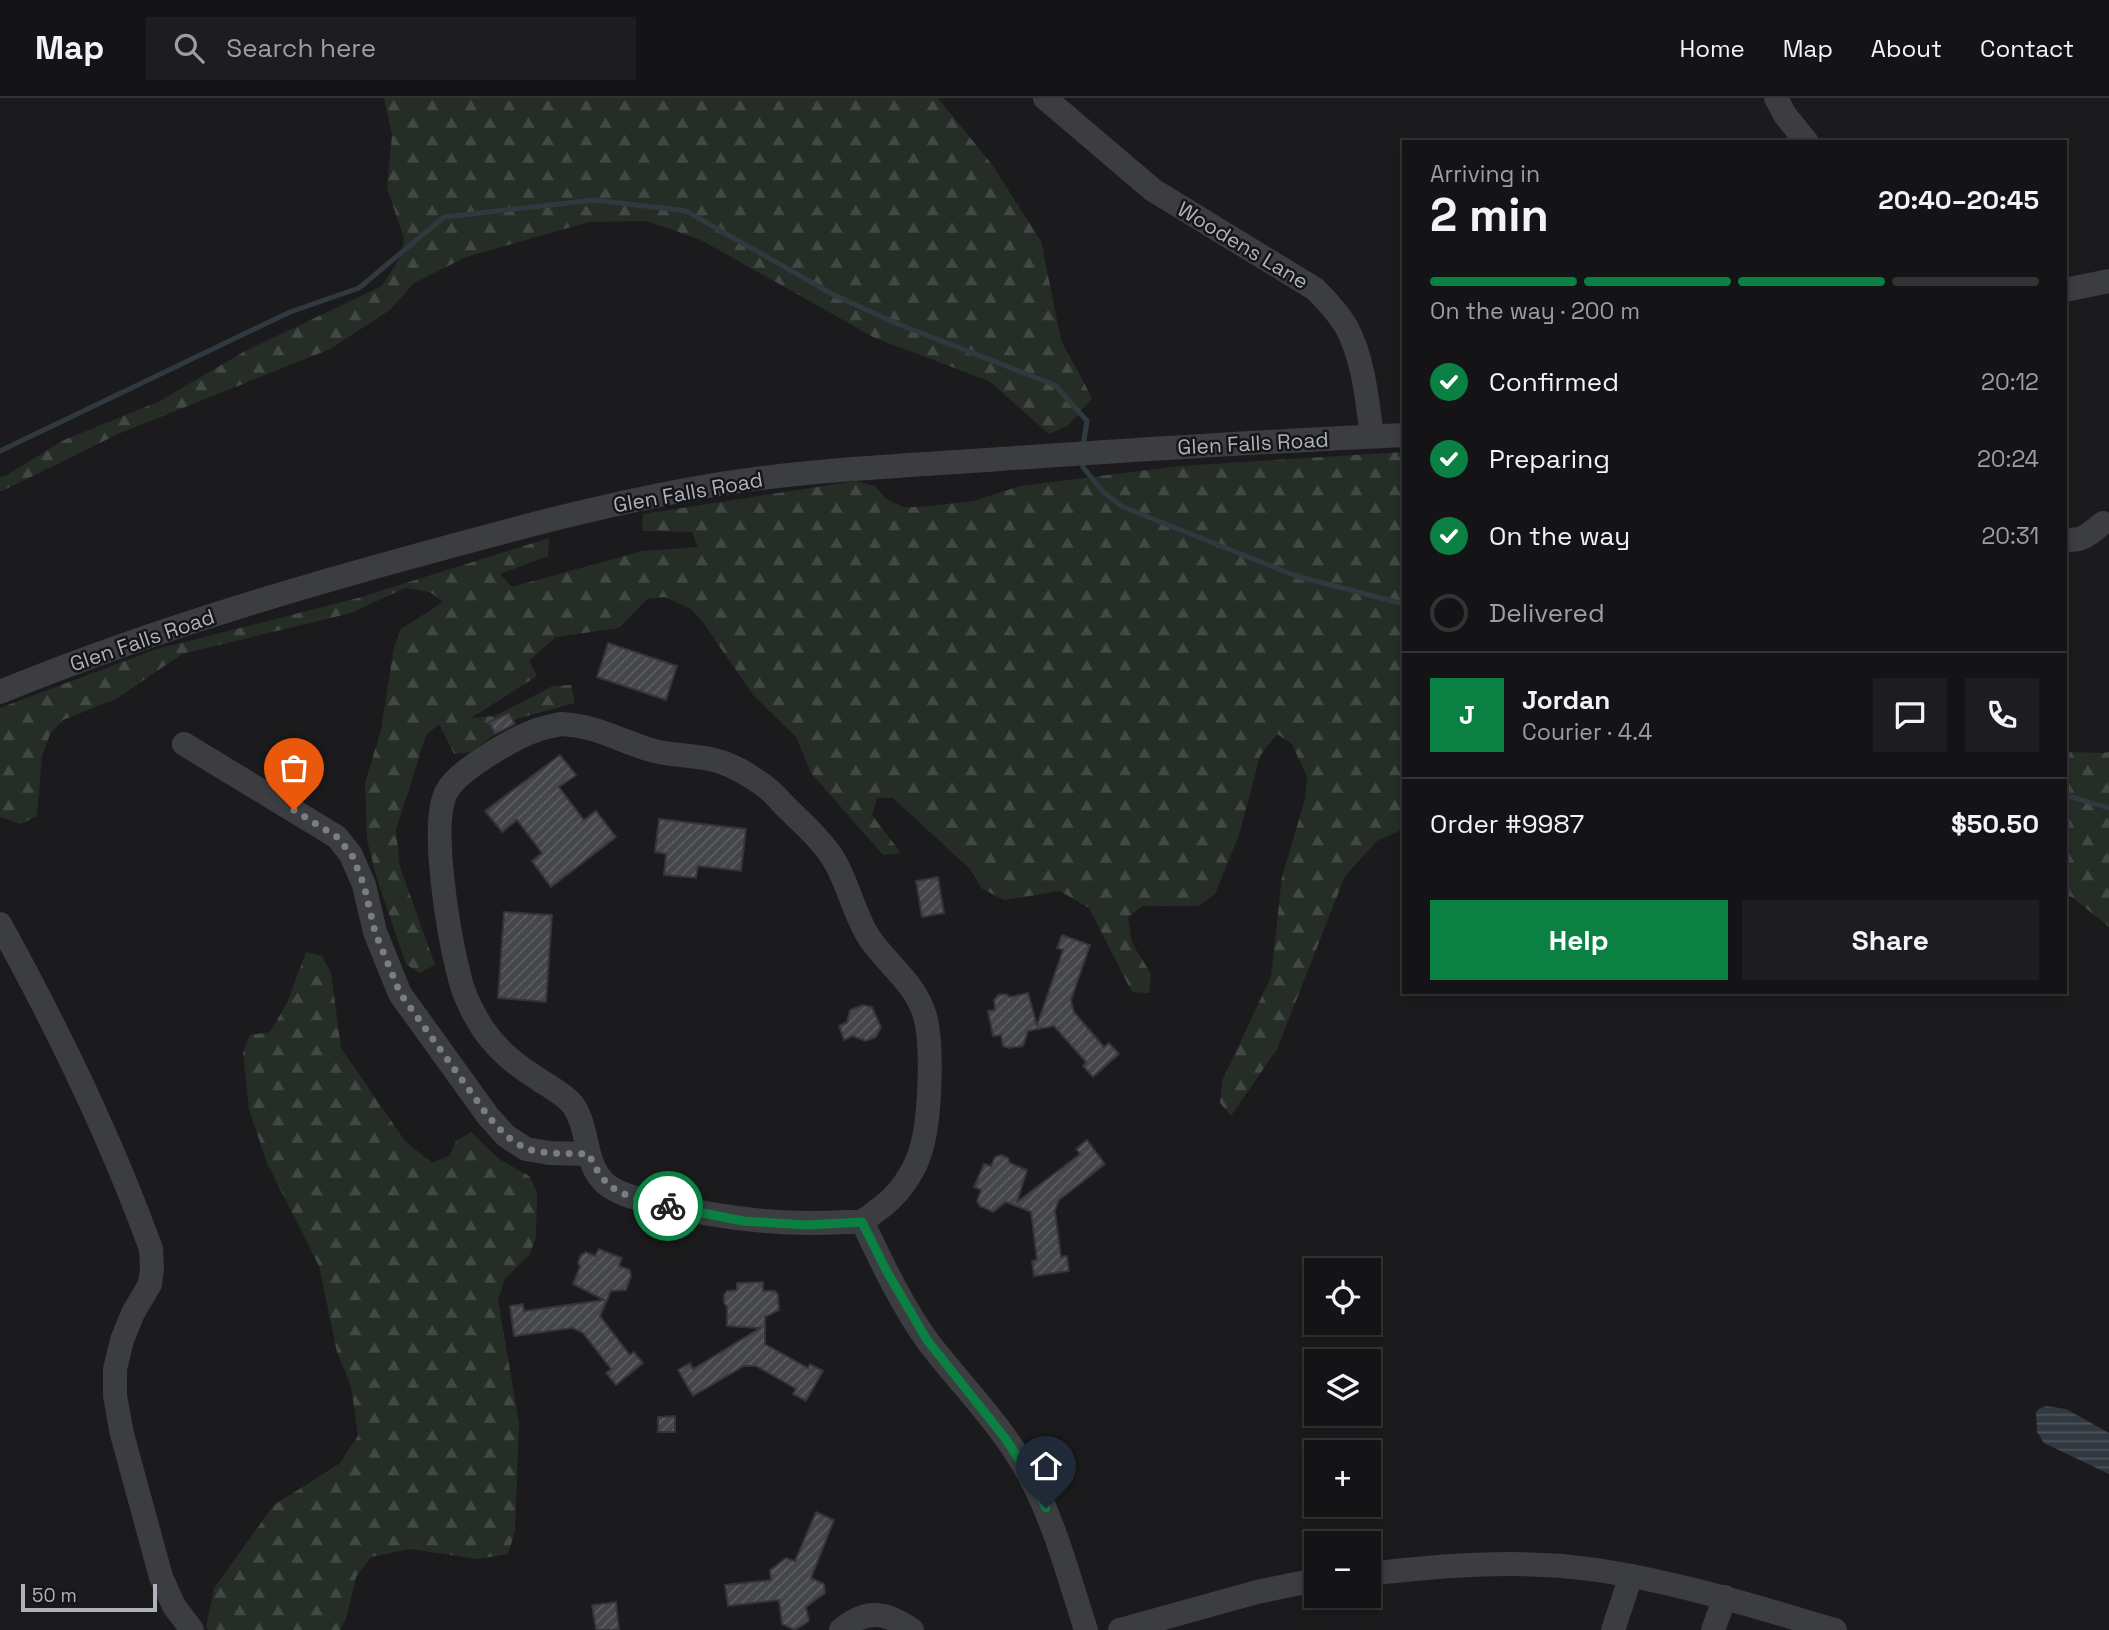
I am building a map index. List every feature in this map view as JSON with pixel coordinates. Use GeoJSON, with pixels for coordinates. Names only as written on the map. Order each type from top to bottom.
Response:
{"type":"FeatureCollection","features":[{"type":"Feature","properties":{"kind":"street","name":"Woodens Lane"},"geometry":{"type":"LineString","coordinates":[[1045,98],[1153,190],[1315,289],[1347,328],[1357,352],[1364,379],[1372,436]]}},
{"type":"Feature","properties":{"kind":"street"},"geometry":{"type":"LineString","coordinates":[[1776,98],[1805,140]]}},
{"type":"Feature","properties":{"kind":"street"},"geometry":{"type":"LineString","coordinates":[[2067,290],[2109,281]]}},
{"type":"Feature","properties":{"kind":"street","name":"Glen Falls Road"},"geometry":{"type":"LineString","coordinates":[[0,692],[89,656],[326,580],[512,530],[607,507],[722,484],[794,474],[1070,454],[1402,435]]}},
{"type":"Feature","properties":{"kind":"street"},"geometry":{"type":"LineString","coordinates":[[2067,539],[2074,541],[2088,535],[2103,523]]}},
{"type":"Feature","properties":{"kind":"street"},"geometry":{"type":"LineString","coordinates":[[561,724],[582,725],[664,754],[719,761],[765,786],[817,838],[834,859],[867,935],[918,996],[926,1018],[930,1064],[923,1141],[914,1167],[900,1189],[887,1205],[862,1222],[807,1225],[743,1221],[625,1195],[606,1184],[596,1172],[583,1125],[569,1101],[562,1093],[516,1063],[484,1030],[470,1005],[458,974],[443,879],[439,830],[440,807],[447,789],[464,771],[542,728],[561,724]]}},
{"type":"Feature","properties":{"kind":"street"},"geometry":{"type":"LineString","coordinates":[[184,744],[337,837],[352,855],[364,885],[375,932],[400,993],[488,1116],[506,1136],[526,1149],[549,1153],[589,1154]]}},
{"type":"Feature","properties":{"kind":"street"},"geometry":{"type":"LineString","coordinates":[[0,924],[60,1035],[87,1093],[151,1249],[150,1284],[133,1313],[122,1340],[115,1368],[115,1396],[125,1447],[161,1577],[174,1606],[192,1630]]}},
{"type":"Feature","properties":{"kind":"street"},"geometry":{"type":"LineString","coordinates":[[862,1222],[886,1270],[927,1340],[1005,1438],[1028,1473],[1046,1508],[1086,1630]]}},
{"type":"Feature","properties":{"kind":"street"},"geometry":{"type":"LineString","coordinates":[[1381,1573],[1484,1565],[1545,1565],[1595,1570],[1725,1597],[1835,1630]]}},
{"type":"Feature","properties":{"kind":"street"},"geometry":{"type":"LineString","coordinates":[[1613,1630],[1631,1576]]}},
{"type":"Feature","properties":{"kind":"street"},"geometry":{"type":"LineString","coordinates":[[1120,1630],[1257,1592],[1304,1582]]}},
{"type":"Feature","properties":{"kind":"street"},"geometry":{"type":"LineString","coordinates":[[1713,1630],[1725,1597]]}},
{"type":"Feature","properties":{"kind":"street"},"geometry":{"type":"LineString","coordinates":[[841,1630],[866,1616],[879,1614],[889,1616],[912,1630]]}},
{"type":"Feature","properties":{"kind":"green space"},"geometry":{"type":"Polygon","coordinates":[[[384,98],[938,98],[993,166],[1041,241],[1061,340],[1092,398],[1069,425],[1049,434],[989,381],[875,338],[701,240],[647,221],[589,222],[466,257],[414,283],[390,310],[330,349],[118,434],[0,492],[0,477],[64,440],[158,402],[247,350],[382,286],[401,256],[404,238],[387,188],[392,135],[384,98]]]}},
{"type":"Feature","properties":{"kind":"green space"},"geometry":{"type":"Polygon","coordinates":[[[1402,452],[1402,829],[1377,841],[1345,876],[1277,1049],[1231,1116],[1220,1103],[1222,1081],[1271,977],[1282,877],[1305,799],[1307,777],[1292,744],[1277,734],[1260,756],[1239,835],[1215,894],[1199,906],[1143,906],[1128,917],[1132,943],[1151,974],[1149,993],[1132,992],[1089,908],[1060,891],[1004,900],[981,888],[972,871],[893,798],[877,798],[872,815],[901,853],[883,855],[811,773],[796,737],[753,695],[702,621],[691,609],[665,597],[647,599],[619,628],[556,637],[529,661],[537,676],[471,718],[494,716],[553,686],[571,685],[575,703],[516,719],[471,752],[454,754],[439,724],[426,735],[396,830],[400,867],[435,965],[419,973],[406,964],[377,879],[367,840],[365,783],[381,730],[394,647],[401,629],[443,602],[430,592],[405,588],[351,613],[182,654],[116,699],[63,720],[50,734],[42,756],[37,816],[21,824],[0,817],[0,708],[157,649],[358,598],[549,538],[548,556],[500,574],[512,587],[642,551],[698,547],[692,532],[642,531],[643,514],[856,481],[875,486],[886,499],[903,507],[920,507],[973,501],[1020,486],[1180,466],[1402,452]]]}},
{"type":"Feature","properties":{"kind":"green space"},"geometry":{"type":"Polygon","coordinates":[[[2067,752],[2109,752],[2109,927],[2067,896],[2067,752]]]}},
{"type":"Feature","properties":{"kind":"green space"},"geometry":{"type":"Polygon","coordinates":[[[306,952],[322,956],[331,973],[341,1048],[405,1141],[432,1163],[449,1156],[456,1141],[471,1132],[499,1159],[529,1176],[537,1192],[536,1236],[530,1254],[505,1279],[498,1300],[519,1423],[515,1531],[508,1554],[478,1559],[410,1549],[371,1557],[356,1577],[346,1619],[340,1630],[209,1630],[206,1627],[214,1588],[274,1505],[339,1464],[358,1436],[351,1386],[337,1352],[319,1266],[267,1163],[249,1109],[243,1052],[250,1035],[270,1032],[287,1003],[306,952]]]}},
{"type":"Feature","properties":{"kind":"shaded area"},"geometry":{"type":"Polygon","coordinates":[[[2046,1406],[2066,1409],[2109,1433],[2109,1474],[2044,1443],[2037,1432],[2036,1412],[2046,1406]]]}},
{"type":"Feature","properties":{"kind":"building"},"geometry":{"type":"Polygon","coordinates":[[[608,643],[677,666],[666,700],[597,677],[608,643]]]}},
{"type":"Feature","properties":{"kind":"building"},"geometry":{"type":"Polygon","coordinates":[[[509,713],[515,724],[495,734],[489,722],[509,713]]]}},
{"type":"Feature","properties":{"kind":"building"},"geometry":{"type":"Polygon","coordinates":[[[560,755],[576,775],[559,787],[584,820],[596,811],[616,837],[551,887],[532,861],[542,853],[517,820],[502,832],[485,811],[560,755]]]}},
{"type":"Feature","properties":{"kind":"building"},"geometry":{"type":"Polygon","coordinates":[[[659,819],[746,829],[741,871],[698,866],[696,878],[664,875],[666,854],[655,852],[659,819]]]}},
{"type":"Feature","properties":{"kind":"building"},"geometry":{"type":"Polygon","coordinates":[[[938,877],[944,913],[922,917],[916,881],[938,877]]]}},
{"type":"Feature","properties":{"kind":"building"},"geometry":{"type":"Polygon","coordinates":[[[504,912],[552,915],[546,1002],[498,998],[504,912]]]}},
{"type":"Feature","properties":{"kind":"building"},"geometry":{"type":"Polygon","coordinates":[[[1062,935],[1090,945],[1071,1000],[1074,1012],[1104,1047],[1109,1043],[1119,1054],[1093,1077],[1083,1066],[1086,1062],[1054,1026],[1028,1031],[1023,1046],[1003,1046],[1001,1035],[993,1036],[988,1011],[995,1010],[994,1000],[998,995],[1006,994],[1010,997],[1028,993],[1037,1025],[1063,950],[1057,948],[1062,935]]]}},
{"type":"Feature","properties":{"kind":"building"},"geometry":{"type":"Polygon","coordinates":[[[863,1005],[872,1007],[881,1027],[876,1037],[866,1041],[852,1036],[844,1040],[839,1026],[847,1022],[850,1010],[863,1005]]]}},
{"type":"Feature","properties":{"kind":"building"},"geometry":{"type":"Polygon","coordinates":[[[1087,1140],[1105,1164],[1059,1200],[1055,1211],[1061,1257],[1067,1256],[1069,1271],[1034,1276],[1032,1261],[1037,1260],[1031,1212],[1006,1202],[993,1212],[980,1206],[977,1201],[981,1190],[974,1187],[984,1164],[991,1166],[995,1157],[1001,1155],[1008,1158],[1010,1163],[1027,1170],[1017,1202],[1080,1154],[1076,1149],[1087,1140]]]}},
{"type":"Feature","properties":{"kind":"building"},"geometry":{"type":"Polygon","coordinates":[[[599,1249],[622,1258],[619,1266],[630,1270],[631,1276],[626,1290],[611,1291],[600,1316],[630,1355],[634,1352],[643,1363],[616,1385],[606,1373],[611,1369],[583,1333],[572,1328],[514,1336],[510,1306],[523,1304],[524,1311],[604,1300],[573,1284],[580,1267],[578,1263],[581,1255],[586,1252],[595,1256],[599,1249]]]}},
{"type":"Feature","properties":{"kind":"building"},"geometry":{"type":"Polygon","coordinates":[[[763,1282],[763,1291],[775,1291],[778,1295],[779,1310],[765,1317],[765,1344],[808,1368],[810,1364],[823,1371],[806,1401],[793,1394],[796,1389],[756,1366],[744,1366],[693,1396],[678,1370],[690,1363],[693,1369],[760,1328],[727,1326],[724,1295],[727,1291],[737,1290],[737,1283],[763,1282]]]}},
{"type":"Feature","properties":{"kind":"building"},"geometry":{"type":"Polygon","coordinates":[[[675,1416],[675,1432],[658,1432],[658,1417],[675,1416]]]}},
{"type":"Feature","properties":{"kind":"building"},"geometry":{"type":"Polygon","coordinates":[[[816,1512],[834,1520],[811,1578],[824,1584],[825,1593],[806,1607],[809,1621],[795,1630],[782,1624],[779,1600],[728,1606],[725,1585],[771,1580],[770,1570],[786,1558],[795,1561],[816,1512]]]}},
{"type":"Feature","properties":{"kind":"building"},"geometry":{"type":"Polygon","coordinates":[[[616,1602],[619,1630],[596,1630],[592,1605],[616,1602]]]}},
{"type":"Feature","properties":{"kind":"waterway"},"geometry":{"type":"LineString","coordinates":[[0,451],[290,312],[359,288],[444,217],[595,200],[686,211],[834,295],[898,324],[1055,385],[1087,421],[1083,446]]}},
{"type":"Feature","properties":{"kind":"waterway"},"geometry":{"type":"LineString","coordinates":[[1083,460],[1083,467],[1103,492],[1123,507],[1296,576],[1402,603]]}},
{"type":"Feature","properties":{"kind":"waterway"},"geometry":{"type":"LineString","coordinates":[[2067,796],[2109,808]]}},
{"type":"Feature","properties":{"kind":"way so far"},"geometry":{"type":"LineString","coordinates":[[294,810],[337,837],[352,855],[364,885],[375,932],[400,993],[488,1116],[506,1136],[526,1149],[549,1153],[589,1154],[596,1172],[606,1184],[625,1195],[668,1206]]}},
{"type":"Feature","properties":{"kind":"route"},"geometry":{"type":"LineString","coordinates":[[668,1206],[743,1221],[807,1225],[862,1222],[886,1270],[927,1340],[1005,1438],[1028,1473],[1046,1508]]}}]}
